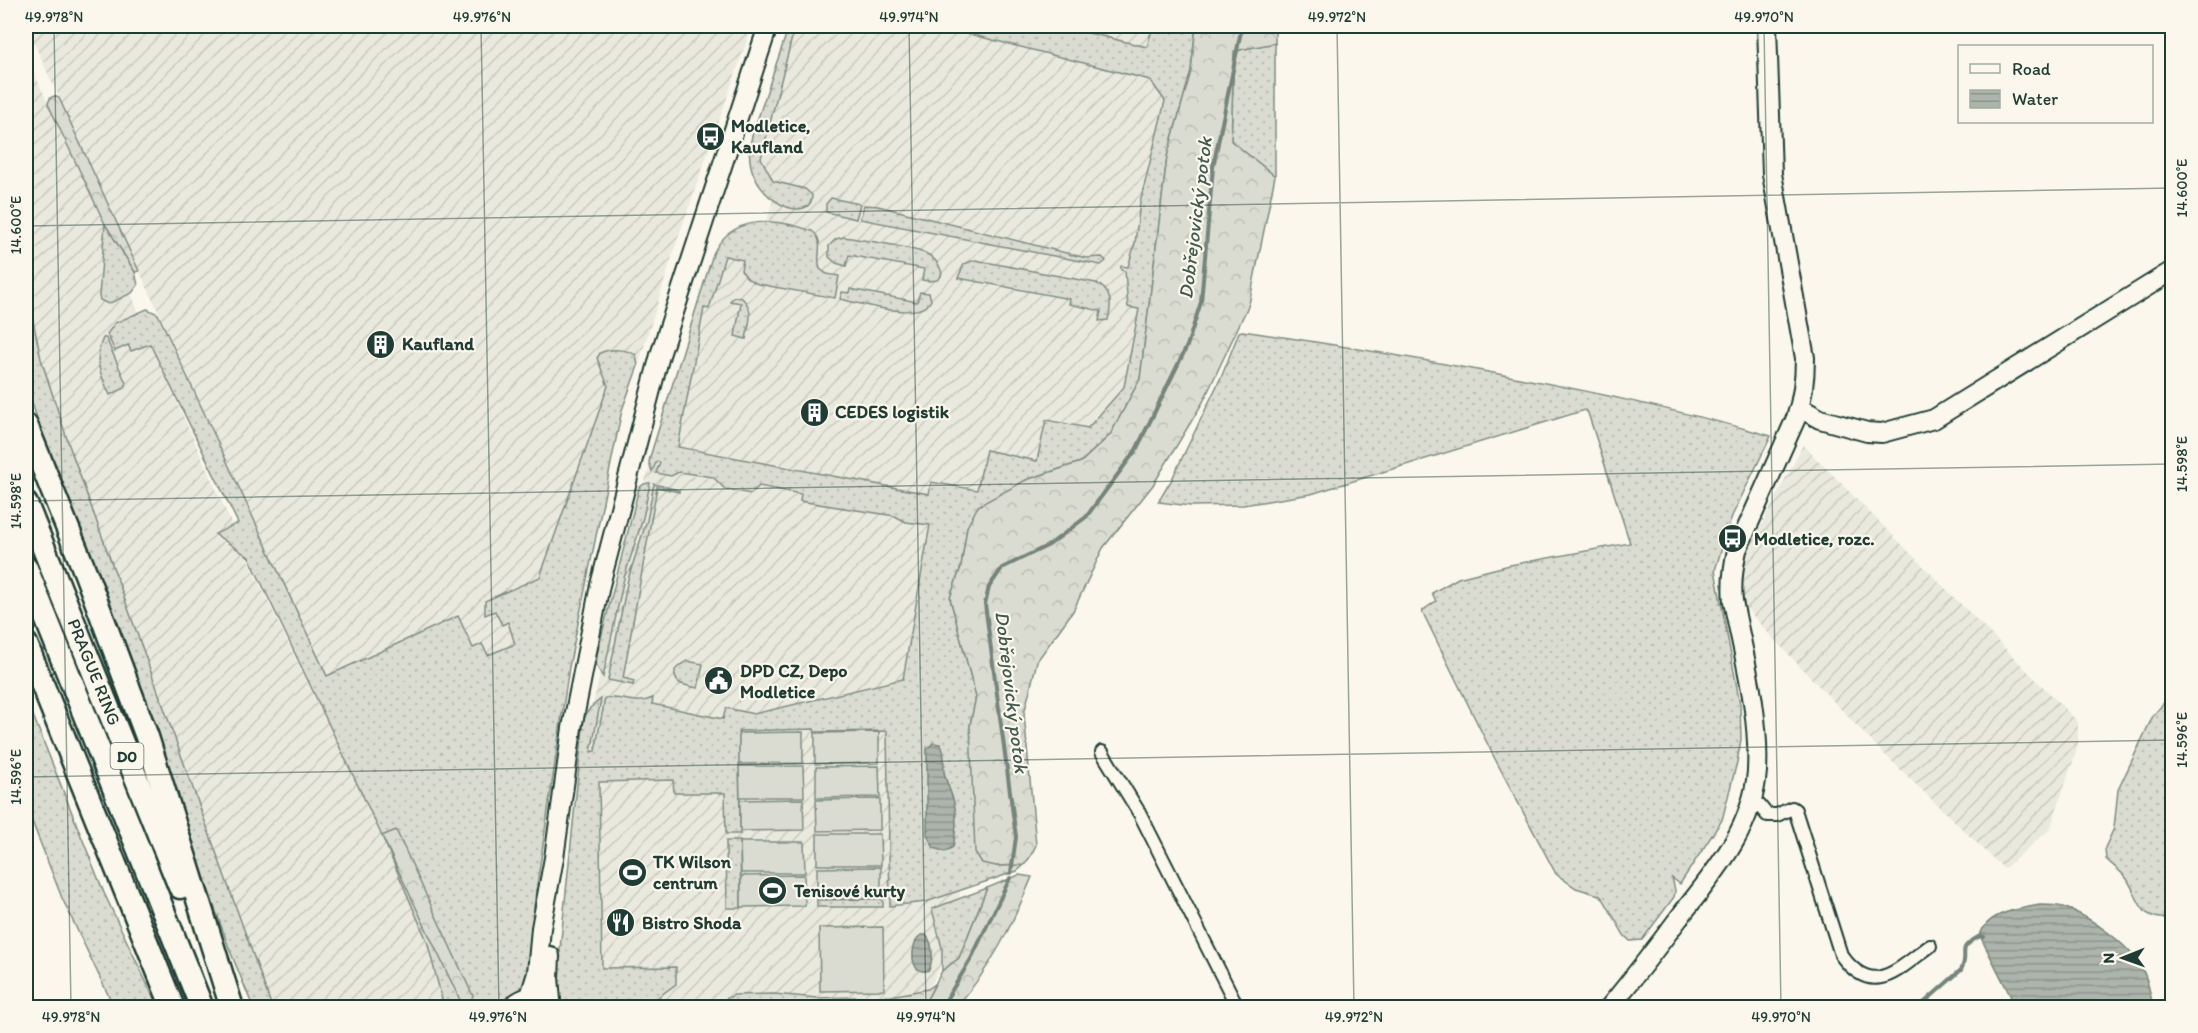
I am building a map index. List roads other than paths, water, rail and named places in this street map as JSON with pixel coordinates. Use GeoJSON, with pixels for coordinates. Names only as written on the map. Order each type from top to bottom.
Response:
{"type":"FeatureCollection","features":[{"type":"Feature","properties":{"kind":"highway"},"geometry":{"type":"LineString","coordinates":[[26,408],[55,497]]}},
{"type":"Feature","properties":{"kind":"highway"},"geometry":{"type":"LineString","coordinates":[[26,425],[55,497]]}},
{"type":"Feature","properties":{"kind":"highway","name":"D0"},"geometry":{"type":"LineString","coordinates":[[55,497],[117,652],[147,737],[231,1008]]}},
{"type":"Feature","properties":{"kind":"highway","name":"PRAGUE RING"},"geometry":{"type":"LineString","coordinates":[[26,504],[231,1008]]}},
{"type":"Feature","properties":{"kind":"highway","name":"PRAGUE RING"},"geometry":{"type":"LineString","coordinates":[[26,568],[202,1008]]}},
{"type":"Feature","properties":{"kind":"highway"},"geometry":{"type":"LineString","coordinates":[[27,648],[173,1008]]}},
{"type":"Feature","properties":{"kind":"street"},"geometry":{"type":"LineString","coordinates":[[530,996],[537,973],[572,729],[600,585],[660,355],[768,26]]}},
{"type":"Feature","properties":{"kind":"street"},"geometry":{"type":"LineString","coordinates":[[1609,1008],[1726,857],[1751,801],[1756,773],[1757,744],[1754,711],[1732,601],[1731,583],[1737,550],[1800,408],[1805,383],[1805,358],[1772,174],[1767,26]]}},
{"type":"Feature","properties":{"kind":"street"},"geometry":{"type":"LineString","coordinates":[[1800,408],[1820,419],[1867,432],[1882,433],[1934,419],[2172,271]]}},
{"type":"Feature","properties":{"kind":"street"},"geometry":{"type":"LineString","coordinates":[[1102,752],[1140,814],[1238,1008]]}},
{"type":"Feature","properties":{"kind":"street"},"geometry":{"type":"LineString","coordinates":[[1751,801],[1759,805],[1767,815],[1777,815],[1792,808],[1795,810],[1841,955],[1849,966],[1859,974],[1870,978],[1881,977],[1892,973],[1930,946]]}},
{"type":"Feature","properties":{"kind":"street"},"geometry":{"type":"LineString","coordinates":[[554,858],[549,978],[556,1004]]}},
{"type":"Feature","properties":{"kind":"street"},"geometry":{"type":"LineString","coordinates":[[511,1008],[520,999],[530,996],[541,996],[556,1004]]}},
{"type":"Feature","properties":{"kind":"water"},"geometry":{"type":"Polygon","coordinates":[[[933,743],[940,744],[943,750],[944,772],[956,811],[953,847],[945,852],[934,848],[927,835],[927,749],[933,743]]]}},
{"type":"Feature","properties":{"kind":"water"},"geometry":{"type":"Polygon","coordinates":[[[2040,905],[2060,906],[2074,911],[2098,925],[2122,944],[2132,954],[2145,975],[2153,1007],[2016,1007],[1980,936],[1983,928],[1996,917],[2013,910],[2040,905]]]}},
{"type":"Feature","properties":{"kind":"water"},"geometry":{"type":"Polygon","coordinates":[[[921,935],[926,935],[929,939],[932,952],[929,970],[922,971],[915,965],[913,958],[914,945],[921,935]]]}},
{"type":"Feature","properties":{"kind":"waterway","name":"Dobřejovický potok"},"geometry":{"type":"LineString","coordinates":[[1011,873],[1016,837],[985,604],[989,587],[1002,568],[1049,545],[1086,517],[1136,450],[1187,346],[1201,302],[1213,167],[1242,26]]}},
{"type":"Feature","properties":{"kind":"waterway","name":"Dobřejovický potok"},"geometry":{"type":"LineString","coordinates":[[941,1008],[971,959],[1010,878]]}},
{"type":"Feature","properties":{"kind":"waterway"},"geometry":{"type":"LineString","coordinates":[[1918,1008],[1961,970],[1967,945],[1980,936],[1984,937]]}},
{"type":"Feature","properties":{"kind":"place","name":"Modletice, Kaufland"},"geometry":{"type":"Point","coordinates":[710,136]}},
{"type":"Feature","properties":{"kind":"place","name":"Kaufland"},"geometry":{"type":"Point","coordinates":[381,344]}},
{"type":"Feature","properties":{"kind":"place","name":"CEDES logistik"},"geometry":{"type":"Point","coordinates":[814,412]}},
{"type":"Feature","properties":{"kind":"place","name":"Modletice, rozc."},"geometry":{"type":"Point","coordinates":[1733,539]}},
{"type":"Feature","properties":{"kind":"place","name":"DPD CZ, Depo Modletice"},"geometry":{"type":"Point","coordinates":[719,681]}},
{"type":"Feature","properties":{"kind":"place","name":"TK Wilson centrum"},"geometry":{"type":"Point","coordinates":[632,872]}},
{"type":"Feature","properties":{"kind":"place","name":"Tenisové kurty"},"geometry":{"type":"Point","coordinates":[773,891]}},
{"type":"Feature","properties":{"kind":"place","name":"Bistro Shoda"},"geometry":{"type":"Point","coordinates":[621,923]}}]}
